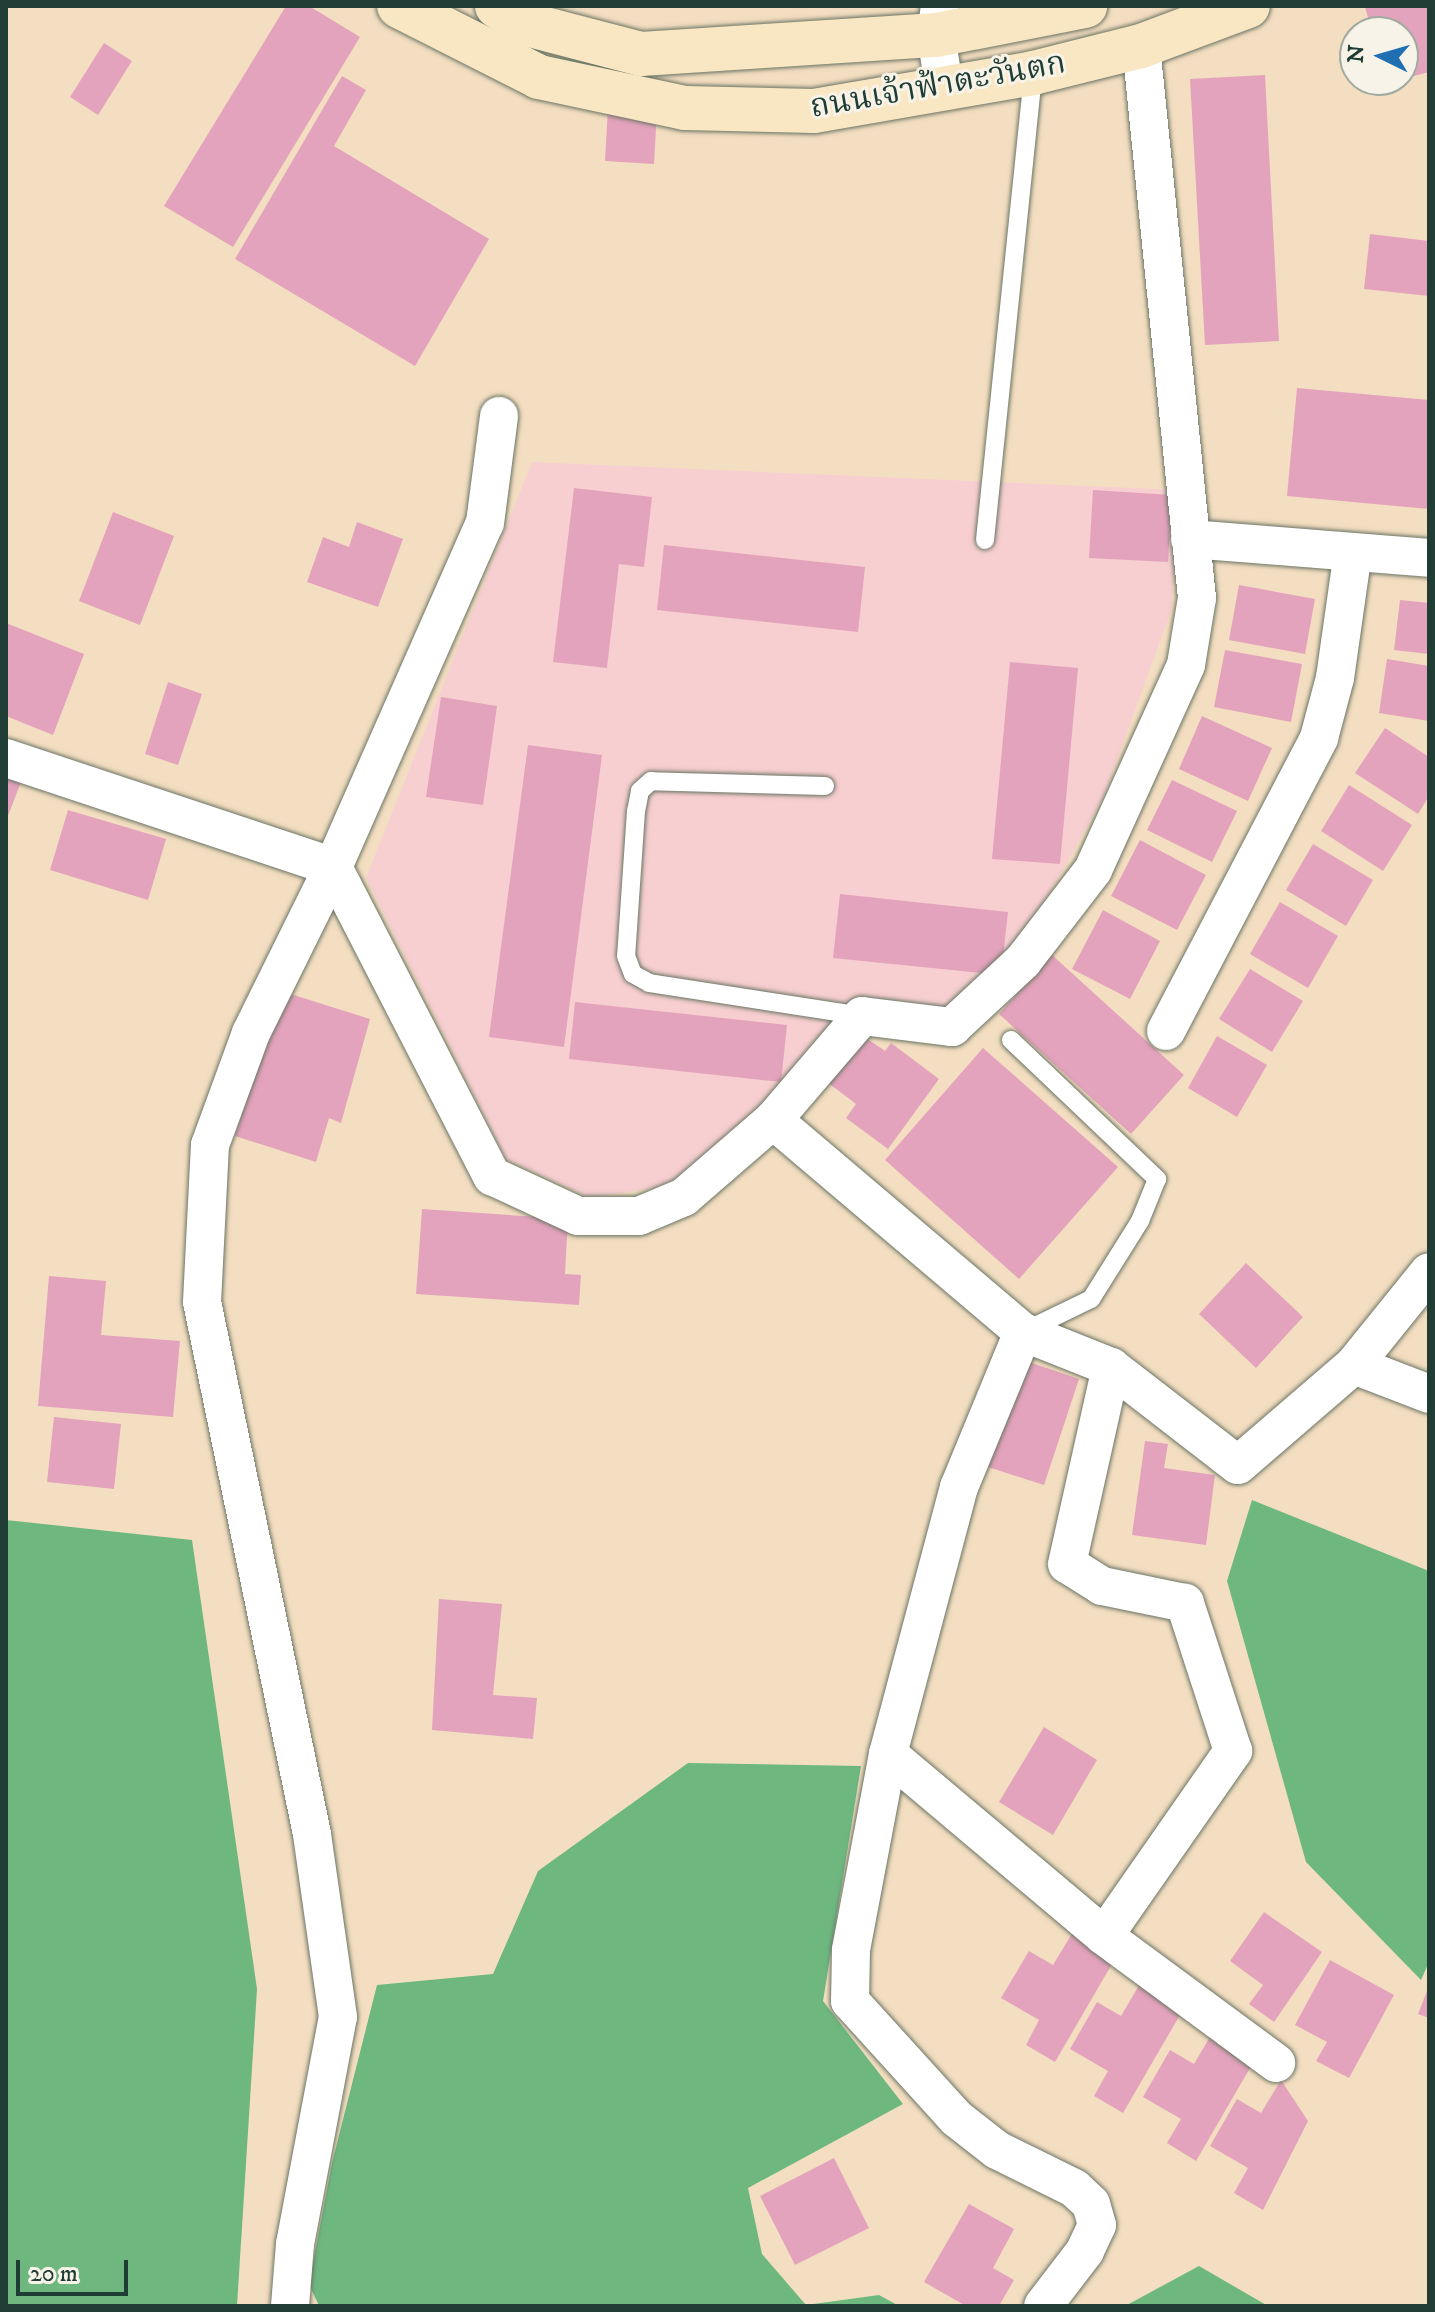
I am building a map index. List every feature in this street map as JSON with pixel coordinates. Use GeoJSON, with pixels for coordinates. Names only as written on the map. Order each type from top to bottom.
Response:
{"type":"FeatureCollection","features":[{"type":"Feature","properties":{"kind":"main road","name":"ถนนเจ้าฟ้าตะวันตก"},"geometry":{"type":"LineString","coordinates":[[399,6],[539,77],[685,108],[814,111],[944,86],[1033,73],[1141,46],[1248,6]]}},
{"type":"Feature","properties":{"kind":"main road","name":"ถนนเจ้าฟ้าตะวันตก"},"geometry":{"type":"LineString","coordinates":[[497,6],[526,24],[641,54],[1085,6]]}},
{"type":"Feature","properties":{"kind":"street"},"geometry":{"type":"LineString","coordinates":[[938,20],[944,86]]}},
{"type":"Feature","properties":{"kind":"street"},"geometry":{"type":"LineString","coordinates":[[6,758],[333,867],[492,1176],[578,1216],[639,1216],[684,1197],[773,1120],[862,1016],[952,1027],[1023,961],[1093,870],[1186,665],[1197,598],[1141,46]]}},
{"type":"Feature","properties":{"kind":"street"},"geometry":{"type":"LineString","coordinates":[[290,2306],[295,2244],[338,2017],[312,1834],[202,1302],[210,1145],[251,1033],[333,867],[485,523],[499,416]]}},
{"type":"Feature","properties":{"kind":"street"},"geometry":{"type":"LineString","coordinates":[[1190,539],[1429,558]]}},
{"type":"Feature","properties":{"kind":"street"},"geometry":{"type":"LineString","coordinates":[[1166,1031],[1319,738],[1335,678],[1353,552]]}},
{"type":"Feature","properties":{"kind":"street"},"geometry":{"type":"LineString","coordinates":[[773,1120],[1023,1332],[1111,1367],[1238,1465],[1354,1365],[1429,1272]]}},
{"type":"Feature","properties":{"kind":"street"},"geometry":{"type":"LineString","coordinates":[[1023,1332],[959,1487],[888,1754],[851,1950],[850,2001],[956,2118],[997,2150],[1074,2188],[1091,2204],[1097,2225],[1091,2238],[1043,2306]]}},
{"type":"Feature","properties":{"kind":"street"},"geometry":{"type":"LineString","coordinates":[[1354,1365],[1429,1394]]}},
{"type":"Feature","properties":{"kind":"street"},"geometry":{"type":"LineString","coordinates":[[1104,1936],[1233,1751],[1185,1603],[1102,1586],[1067,1564],[1111,1367]]}},
{"type":"Feature","properties":{"kind":"street"},"geometry":{"type":"LineString","coordinates":[[888,1754],[1104,1936],[1276,2063]]}},
{"type":"Feature","properties":{"kind":"lane"},"geometry":{"type":"LineString","coordinates":[[985,540],[1033,73]]}},
{"type":"Feature","properties":{"kind":"lane"},"geometry":{"type":"LineString","coordinates":[[825,786],[676,778],[651,781],[640,791],[636,811],[626,956],[633,974],[649,983],[862,1016]]}},
{"type":"Feature","properties":{"kind":"lane"},"geometry":{"type":"LineString","coordinates":[[1011,1040],[1157,1179],[1140,1221],[1091,1299],[1023,1332]]}},
{"type":"Feature","properties":{"kind":"shaded area"},"geometry":{"type":"Polygon","coordinates":[[[532,462],[1180,490],[1171,611],[1103,798],[1022,942],[951,1009],[859,999],[754,1116],[670,1185],[590,1198],[506,1159],[366,878],[532,462]]]}},
{"type":"Feature","properties":{"kind":"green space"},"geometry":{"type":"Polygon","coordinates":[[[1252,1500],[1429,1571],[1429,1962],[1421,1980],[1306,1862],[1227,1581],[1252,1500]]]}},
{"type":"Feature","properties":{"kind":"green space"},"geometry":{"type":"Polygon","coordinates":[[[6,1520],[192,1540],[257,1989],[237,2306],[6,2306],[6,1520]]]}},
{"type":"Feature","properties":{"kind":"green space"},"geometry":{"type":"Polygon","coordinates":[[[688,1763],[861,1766],[823,2001],[903,2104],[748,2188],[762,2254],[806,2305],[879,2295],[899,2306],[319,2306],[309,2284],[332,2163],[377,1985],[493,1974],[538,1871],[688,1763]]]}},
{"type":"Feature","properties":{"kind":"green space"},"geometry":{"type":"Polygon","coordinates":[[[1199,2266],[1268,2306],[1125,2306],[1199,2266]]]}},
{"type":"Feature","properties":{"kind":"building"},"geometry":{"type":"Polygon","coordinates":[[[286,6],[309,6],[360,37],[233,247],[164,206],[286,6]]]}},
{"type":"Feature","properties":{"kind":"building"},"geometry":{"type":"Polygon","coordinates":[[[1429,6],[1429,72],[1419,75],[1419,16],[1368,16],[1365,7],[1429,6]]]}},
{"type":"Feature","properties":{"kind":"building"},"geometry":{"type":"Polygon","coordinates":[[[104,43],[132,61],[98,115],[70,97],[104,43]]]}},
{"type":"Feature","properties":{"kind":"building"},"geometry":{"type":"Polygon","coordinates":[[[1265,75],[1279,341],[1205,345],[1190,79],[1265,75]]]}},
{"type":"Feature","properties":{"kind":"building"},"geometry":{"type":"Polygon","coordinates":[[[342,76],[366,90],[334,146],[489,239],[415,366],[235,259],[342,76]]]}},
{"type":"Feature","properties":{"kind":"building"},"geometry":{"type":"Polygon","coordinates":[[[608,107],[657,110],[654,164],[605,161],[608,107]]]}},
{"type":"Feature","properties":{"kind":"building"},"geometry":{"type":"Polygon","coordinates":[[[1370,234],[1429,241],[1429,296],[1364,289],[1370,234]]]}},
{"type":"Feature","properties":{"kind":"building"},"geometry":{"type":"Polygon","coordinates":[[[1297,388],[1429,400],[1429,509],[1287,496],[1297,388]]]}},
{"type":"Feature","properties":{"kind":"building"},"geometry":{"type":"Polygon","coordinates":[[[574,488],[652,497],[644,567],[619,564],[607,668],[553,662],[574,488]]]}},
{"type":"Feature","properties":{"kind":"building"},"geometry":{"type":"Polygon","coordinates":[[[1093,490],[1172,495],[1168,562],[1089,558],[1093,490]]]}},
{"type":"Feature","properties":{"kind":"building"},"geometry":{"type":"Polygon","coordinates":[[[113,512],[174,536],[140,625],[79,601],[113,512]]]}},
{"type":"Feature","properties":{"kind":"building"},"geometry":{"type":"Polygon","coordinates":[[[357,522],[403,539],[378,607],[307,582],[323,537],[349,547],[357,522]]]}},
{"type":"Feature","properties":{"kind":"building"},"geometry":{"type":"Polygon","coordinates":[[[664,545],[865,567],[858,632],[657,610],[664,545]]]}},
{"type":"Feature","properties":{"kind":"building"},"geometry":{"type":"Polygon","coordinates":[[[1239,585],[1315,599],[1305,654],[1229,640],[1239,585]]]}},
{"type":"Feature","properties":{"kind":"building"},"geometry":{"type":"Polygon","coordinates":[[[1400,600],[1429,603],[1429,654],[1394,650],[1400,600]]]}},
{"type":"Feature","properties":{"kind":"building"},"geometry":{"type":"Polygon","coordinates":[[[6,623],[84,654],[53,735],[6,716],[6,623]]]}},
{"type":"Feature","properties":{"kind":"building"},"geometry":{"type":"Polygon","coordinates":[[[1225,650],[1302,664],[1291,722],[1214,707],[1225,650]]]}},
{"type":"Feature","properties":{"kind":"building"},"geometry":{"type":"Polygon","coordinates":[[[1387,659],[1429,666],[1429,721],[1379,713],[1387,659]]]}},
{"type":"Feature","properties":{"kind":"building"},"geometry":{"type":"Polygon","coordinates":[[[1010,662],[1078,668],[1060,864],[992,859],[1010,662]]]}},
{"type":"Feature","properties":{"kind":"building"},"geometry":{"type":"Polygon","coordinates":[[[168,682],[202,694],[178,765],[145,754],[168,682]]]}},
{"type":"Feature","properties":{"kind":"building"},"geometry":{"type":"Polygon","coordinates":[[[441,697],[497,706],[483,805],[426,797],[441,697]]]}},
{"type":"Feature","properties":{"kind":"building"},"geometry":{"type":"Polygon","coordinates":[[[1202,716],[1272,748],[1248,801],[1179,769],[1202,716]]]}},
{"type":"Feature","properties":{"kind":"building"},"geometry":{"type":"Polygon","coordinates":[[[1385,728],[1429,757],[1429,796],[1418,814],[1355,773],[1385,728]]]}},
{"type":"Feature","properties":{"kind":"building"},"geometry":{"type":"Polygon","coordinates":[[[528,745],[602,755],[564,1047],[489,1037],[528,745]]]}},
{"type":"Feature","properties":{"kind":"building"},"geometry":{"type":"Polygon","coordinates":[[[6,776],[21,782],[6,821],[6,776]]]}},
{"type":"Feature","properties":{"kind":"building"},"geometry":{"type":"Polygon","coordinates":[[[1172,780],[1237,811],[1212,862],[1147,830],[1172,780]]]}},
{"type":"Feature","properties":{"kind":"building"},"geometry":{"type":"Polygon","coordinates":[[[1349,785],[1412,825],[1383,871],[1321,831],[1349,785]]]}},
{"type":"Feature","properties":{"kind":"building"},"geometry":{"type":"Polygon","coordinates":[[[68,810],[166,839],[148,900],[50,870],[68,810]]]}},
{"type":"Feature","properties":{"kind":"building"},"geometry":{"type":"Polygon","coordinates":[[[1140,840],[1206,875],[1177,930],[1111,896],[1140,840]]]}},
{"type":"Feature","properties":{"kind":"building"},"geometry":{"type":"Polygon","coordinates":[[[1313,844],[1373,880],[1346,926],[1286,890],[1313,844]]]}},
{"type":"Feature","properties":{"kind":"building"},"geometry":{"type":"Polygon","coordinates":[[[840,894],[1008,912],[1001,975],[833,958],[840,894]]]}},
{"type":"Feature","properties":{"kind":"building"},"geometry":{"type":"Polygon","coordinates":[[[1280,902],[1338,936],[1308,988],[1250,954],[1280,902]]]}},
{"type":"Feature","properties":{"kind":"building"},"geometry":{"type":"Polygon","coordinates":[[[1103,910],[1160,941],[1130,999],[1072,969],[1103,910]]]}},
{"type":"Feature","properties":{"kind":"building"},"geometry":{"type":"Polygon","coordinates":[[[1052,955],[1184,1075],[1131,1134],[999,1014],[1052,955]]]}},
{"type":"Feature","properties":{"kind":"building"},"geometry":{"type":"Polygon","coordinates":[[[1250,969],[1303,1001],[1272,1052],[1219,1019],[1250,969]]]}},
{"type":"Feature","properties":{"kind":"building"},"geometry":{"type":"Polygon","coordinates":[[[281,991],[370,1019],[341,1123],[329,1118],[316,1162],[235,1136],[281,991]]]}},
{"type":"Feature","properties":{"kind":"building"},"geometry":{"type":"Polygon","coordinates":[[[575,1002],[787,1025],[781,1082],[569,1059],[575,1002]]]}},
{"type":"Feature","properties":{"kind":"building"},"geometry":{"type":"Polygon","coordinates":[[[862,1035],[885,1051],[891,1043],[939,1079],[888,1149],[846,1118],[856,1104],[827,1082],[862,1035]]]}},
{"type":"Feature","properties":{"kind":"building"},"geometry":{"type":"Polygon","coordinates":[[[1217,1036],[1267,1065],[1237,1117],[1188,1088],[1217,1036]]]}},
{"type":"Feature","properties":{"kind":"building"},"geometry":{"type":"Polygon","coordinates":[[[983,1048],[1118,1167],[1019,1279],[885,1160],[983,1048]]]}},
{"type":"Feature","properties":{"kind":"building"},"geometry":{"type":"Polygon","coordinates":[[[422,1209],[568,1219],[565,1274],[581,1275],[579,1305],[416,1294],[422,1209]]]}},
{"type":"Feature","properties":{"kind":"building"},"geometry":{"type":"Polygon","coordinates":[[[1246,1263],[1303,1317],[1256,1368],[1199,1314],[1246,1263]]]}},
{"type":"Feature","properties":{"kind":"building"},"geometry":{"type":"Polygon","coordinates":[[[49,1276],[106,1281],[101,1335],[180,1341],[173,1417],[38,1406],[49,1276]]]}},
{"type":"Feature","properties":{"kind":"building"},"geometry":{"type":"Polygon","coordinates":[[[1023,1360],[1079,1379],[1044,1485],[988,1467],[1023,1360]]]}},
{"type":"Feature","properties":{"kind":"building"},"geometry":{"type":"Polygon","coordinates":[[[54,1417],[121,1424],[114,1489],[47,1482],[54,1417]]]}},
{"type":"Feature","properties":{"kind":"building"},"geometry":{"type":"Polygon","coordinates":[[[1145,1441],[1168,1444],[1164,1468],[1215,1475],[1206,1545],[1132,1535],[1145,1441]]]}},
{"type":"Feature","properties":{"kind":"building"},"geometry":{"type":"Polygon","coordinates":[[[439,1599],[502,1604],[493,1695],[537,1698],[533,1739],[432,1730],[439,1599]]]}},
{"type":"Feature","properties":{"kind":"building"},"geometry":{"type":"Polygon","coordinates":[[[1044,1727],[1097,1760],[1053,1835],[999,1802],[1044,1727]]]}},
{"type":"Feature","properties":{"kind":"building"},"geometry":{"type":"Polygon","coordinates":[[[1264,1912],[1322,1952],[1274,2022],[1249,2004],[1263,1985],[1230,1961],[1264,1912]]]}},
{"type":"Feature","properties":{"kind":"building"},"geometry":{"type":"Polygon","coordinates":[[[1073,1932],[1116,1957],[1055,2062],[1026,2045],[1039,2020],[1001,1998],[1029,1951],[1053,1965],[1073,1932]]]}},
{"type":"Feature","properties":{"kind":"building"},"geometry":{"type":"Polygon","coordinates":[[[1330,1960],[1394,1995],[1349,2078],[1316,2061],[1327,2042],[1295,2025],[1330,1960]]]}},
{"type":"Feature","properties":{"kind":"building"},"geometry":{"type":"Polygon","coordinates":[[[1141,1982],[1184,2008],[1123,2113],[1094,2096],[1108,2071],[1070,2049],[1097,2002],[1121,2016],[1141,1982]]]}},
{"type":"Feature","properties":{"kind":"building"},"geometry":{"type":"Polygon","coordinates":[[[1429,1986],[1429,2018],[1418,2014],[1429,1986]]]}},
{"type":"Feature","properties":{"kind":"building"},"geometry":{"type":"Polygon","coordinates":[[[1214,2030],[1257,2056],[1196,2161],[1167,2143],[1181,2119],[1143,2097],[1170,2050],[1194,2064],[1214,2030]]]}},
{"type":"Feature","properties":{"kind":"building"},"geometry":{"type":"Polygon","coordinates":[[[1281,2080],[1308,2121],[1263,2210],[1234,2193],[1248,2168],[1210,2146],[1237,2099],[1261,2113],[1281,2080]]]}},
{"type":"Feature","properties":{"kind":"building"},"geometry":{"type":"Polygon","coordinates":[[[834,2158],[869,2228],[795,2265],[760,2196],[834,2158]]]}},
{"type":"Feature","properties":{"kind":"building"},"geometry":{"type":"Polygon","coordinates":[[[969,2204],[1014,2229],[993,2268],[1014,2280],[999,2306],[966,2306],[924,2282],[969,2204]]]}}]}
